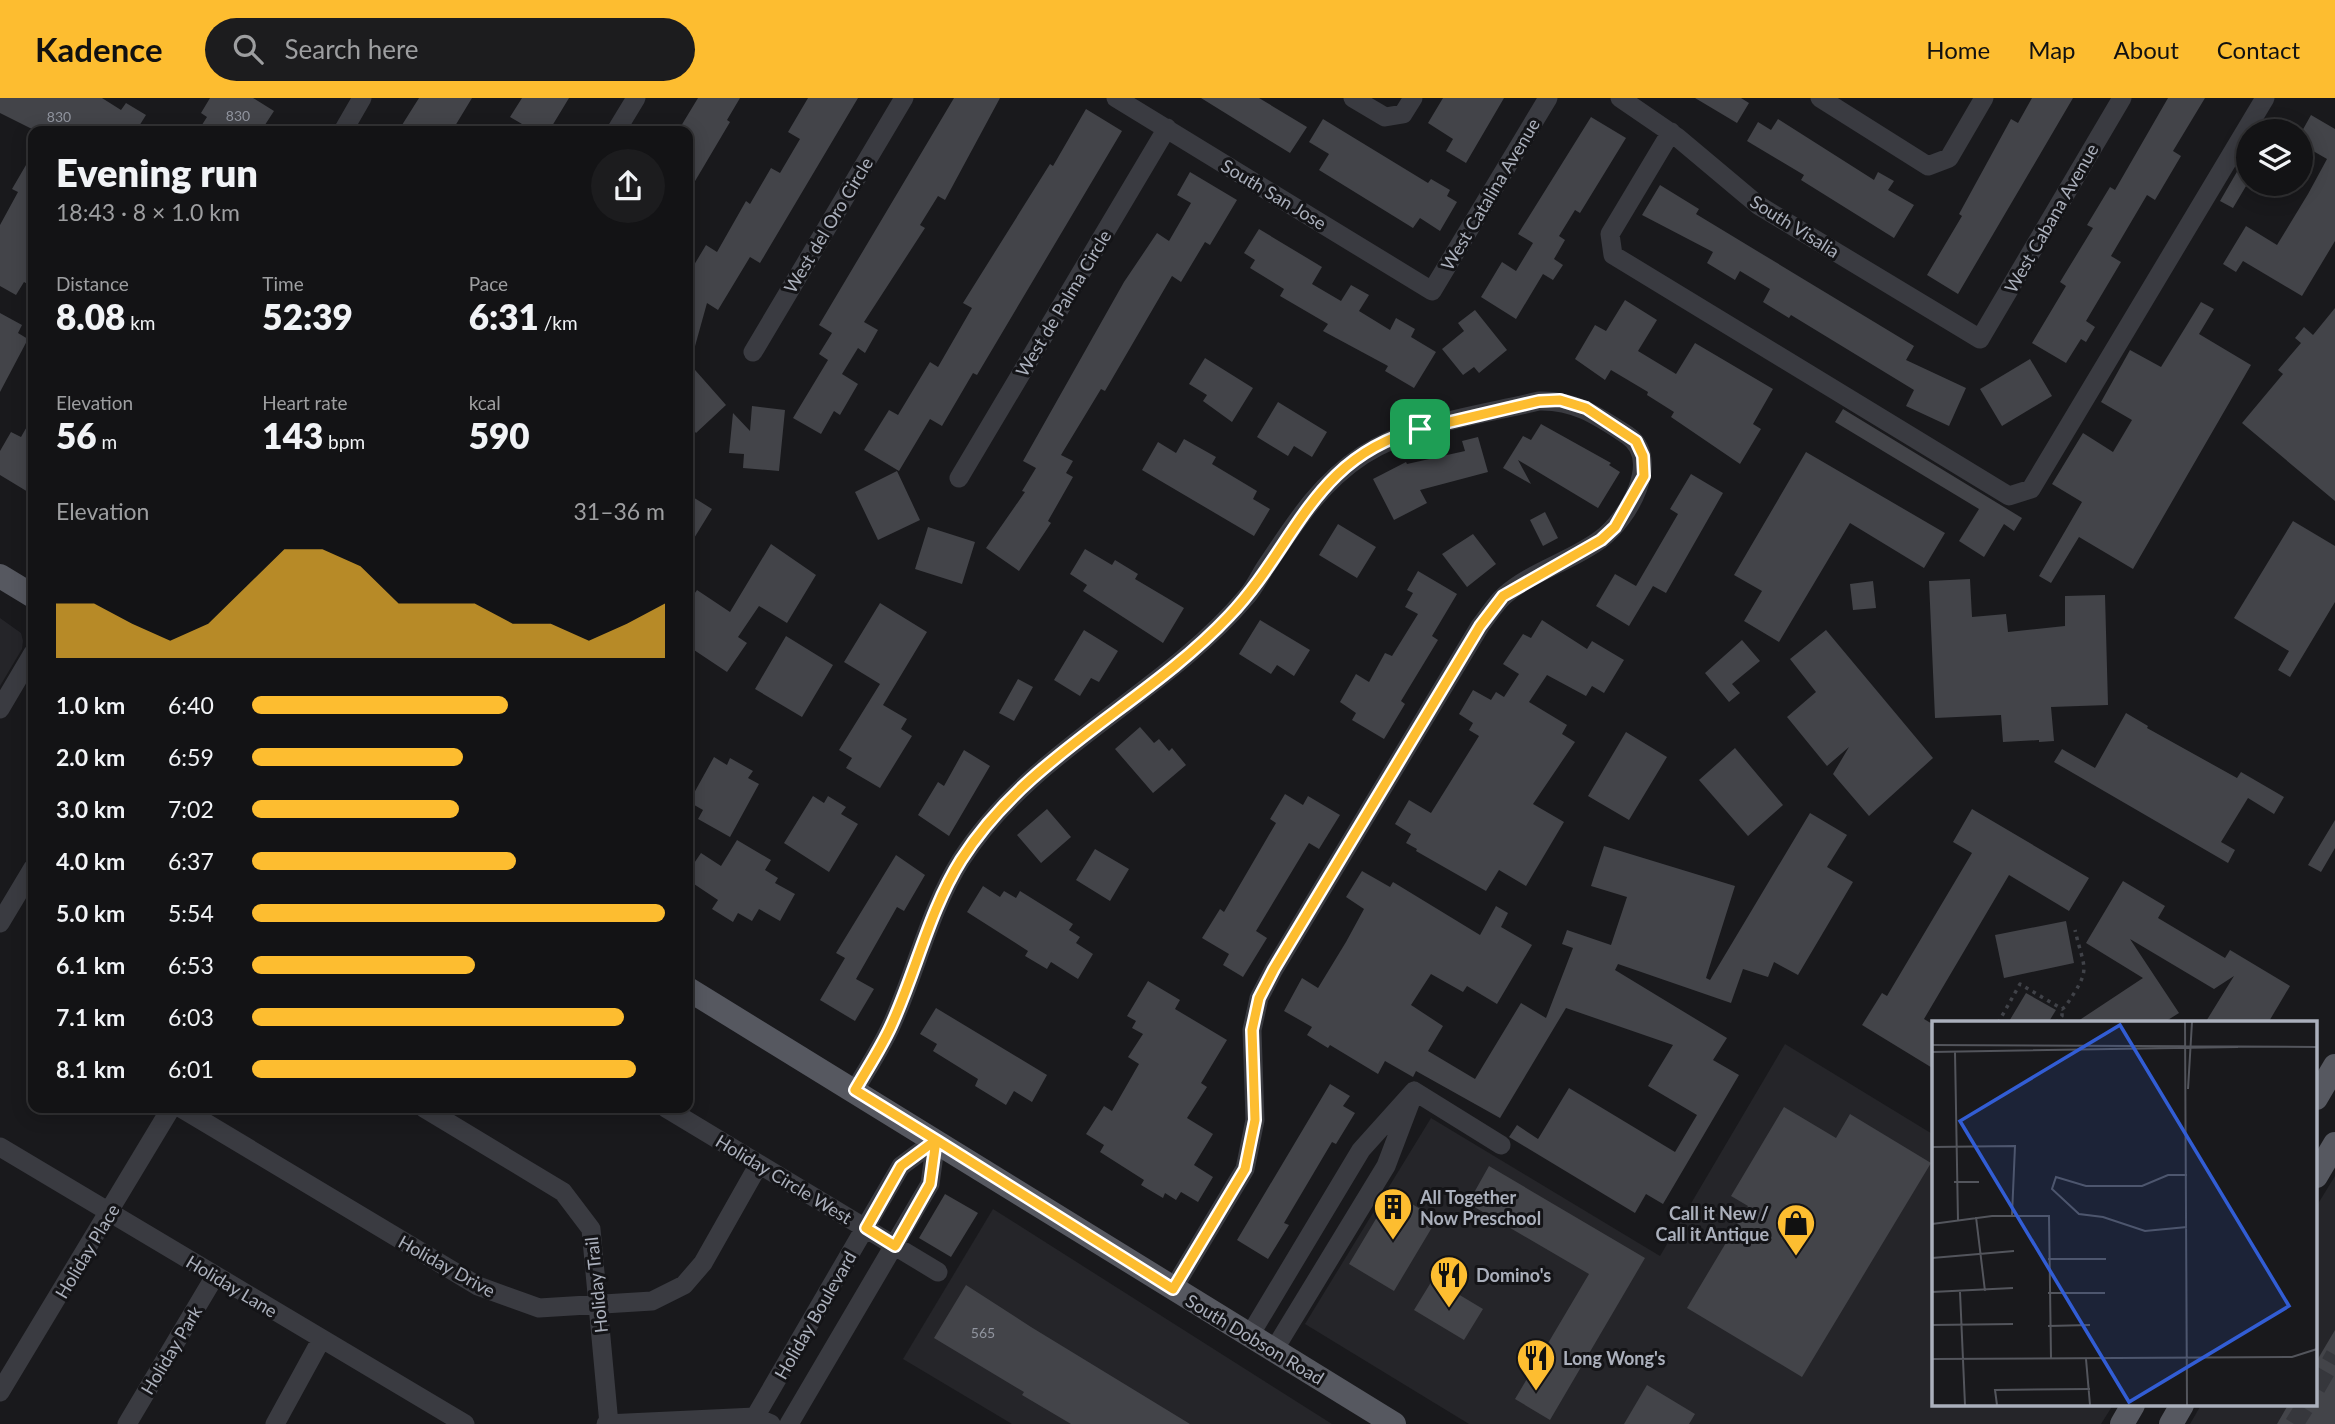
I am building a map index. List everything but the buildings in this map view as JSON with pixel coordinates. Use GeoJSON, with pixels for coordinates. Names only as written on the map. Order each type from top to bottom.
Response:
{"type":"FeatureCollection","features":[{"type":"Feature","properties":{"kind":"main road"},"geometry":{"type":"LineString","coordinates":[[0,576],[28,593]]}},
{"type":"Feature","properties":{"kind":"main road","name":"South Dobson Road"},"geometry":{"type":"LineString","coordinates":[[693,992],[1394,1424]]}},
{"type":"Feature","properties":{"kind":"main road"},"geometry":{"type":"LineString","coordinates":[[2318,1095],[2335,1066]]}},
{"type":"Feature","properties":{"kind":"main road"},"geometry":{"type":"LineString","coordinates":[[2318,1173],[2335,1144]]}},
{"type":"Feature","properties":{"kind":"main road"},"geometry":{"type":"LineString","coordinates":[[2122,1424],[2132,1406]]}},
{"type":"Feature","properties":{"kind":"main road"},"geometry":{"type":"LineString","coordinates":[[2171,1424],[2181,1406]]}},
{"type":"Feature","properties":{"kind":"street"},"geometry":{"type":"LineString","coordinates":[[345,126],[362,98]]}},
{"type":"Feature","properties":{"kind":"street"},"geometry":{"type":"LineString","coordinates":[[619,126],[636,98]]}},
{"type":"Feature","properties":{"kind":"street","name":"West del Oro Circle"},"geometry":{"type":"LineString","coordinates":[[753,352],[904,98]]}},
{"type":"Feature","properties":{"kind":"street","name":"South San Jose"},"geometry":{"type":"LineString","coordinates":[[1116,98],[1432,291]]}},
{"type":"Feature","properties":{"kind":"street"},"geometry":{"type":"LineString","coordinates":[[1353,98],[1385,117],[1404,114],[1413,98]]}},
{"type":"Feature","properties":{"kind":"street","name":"West Catalina Avenue"},"geometry":{"type":"LineString","coordinates":[[1432,291],[1548,98]]}},
{"type":"Feature","properties":{"kind":"street","name":"South Visalia"},"geometry":{"type":"LineString","coordinates":[[1620,98],[1671,132],[1758,205],[1980,339]]}},
{"type":"Feature","properties":{"kind":"street"},"geometry":{"type":"LineString","coordinates":[[1820,98],[1928,166],[1949,158],[1984,98]]}},
{"type":"Feature","properties":{"kind":"street","name":"West Cabana Avenue"},"geometry":{"type":"LineString","coordinates":[[1980,339],[2122,98]]}},
{"type":"Feature","properties":{"kind":"street"},"geometry":{"type":"LineString","coordinates":[[1671,132],[1610,234],[1613,255],[2009,496],[2031,489],[2265,98]]}},
{"type":"Feature","properties":{"kind":"street","name":"West de Palma Circle"},"geometry":{"type":"LineString","coordinates":[[959,478],[1167,128]]}},
{"type":"Feature","properties":{"kind":"street"},"geometry":{"type":"LineString","coordinates":[[855,1090],[891,1027],[929,926],[960,862],[988,823],[1031,778],[1145,689],[1229,617],[1250,593],[1306,507],[1329,479],[1405,433],[1539,401],[1560,400],[1586,408],[1636,441],[1643,456],[1644,476],[1615,527],[1601,540],[1503,596],[1480,626],[1299,928],[1259,998],[1252,1030],[1255,1120],[1245,1169],[1173,1289]]}},
{"type":"Feature","properties":{"kind":"street"},"geometry":{"type":"LineString","coordinates":[[0,709],[28,661]]}},
{"type":"Feature","properties":{"kind":"street"},"geometry":{"type":"LineString","coordinates":[[0,923],[28,876]]}},
{"type":"Feature","properties":{"kind":"street"},"geometry":{"type":"LineString","coordinates":[[1414,1091],[1501,1145]]}},
{"type":"Feature","properties":{"kind":"street"},"geometry":{"type":"LineString","coordinates":[[1250,1335],[1361,1150],[1414,1091]]}},
{"type":"Feature","properties":{"kind":"street"},"geometry":{"type":"LineString","coordinates":[[1274,1350],[1386,1166],[1414,1091]]}},
{"type":"Feature","properties":{"kind":"street","name":"Holiday Place"},"geometry":{"type":"LineString","coordinates":[[0,1392],[168,1113]]}},
{"type":"Feature","properties":{"kind":"street","name":"Holiday Drive"},"geometry":{"type":"LineString","coordinates":[[189,1113],[478,1286],[539,1308],[652,1301],[684,1285],[703,1263],[760,1164]]}},
{"type":"Feature","properties":{"kind":"street","name":"Holiday Trail"},"geometry":{"type":"LineString","coordinates":[[432,1113],[563,1192],[578,1208],[591,1229],[607,1424]]}},
{"type":"Feature","properties":{"kind":"street","name":"Holiday Circle West"},"geometry":{"type":"LineString","coordinates":[[674,1113],[938,1272]]}},
{"type":"Feature","properties":{"kind":"street","name":"Holiday Boulevard"},"geometry":{"type":"LineString","coordinates":[[763,1420],[901,1166],[936,1140]]}},
{"type":"Feature","properties":{"kind":"street","name":"Holiday Boulevard"},"geometry":{"type":"LineString","coordinates":[[789,1424],[930,1184],[936,1140]]}},
{"type":"Feature","properties":{"kind":"street","name":"Holiday Lane"},"geometry":{"type":"LineString","coordinates":[[1,1151],[111,1211],[321,1340],[465,1424]]}},
{"type":"Feature","properties":{"kind":"street"},"geometry":{"type":"LineString","coordinates":[[1324,1212],[1349,1227]]}},
{"type":"Feature","properties":{"kind":"street","name":"Holiday Park"},"geometry":{"type":"LineString","coordinates":[[127,1424],[215,1276]]}},
{"type":"Feature","properties":{"kind":"street"},"geometry":{"type":"LineString","coordinates":[[275,1424],[321,1340]]}},
{"type":"Feature","properties":{"kind":"street"},"geometry":{"type":"LineString","coordinates":[[607,1424],[763,1420]]}},
{"type":"Feature","properties":{"kind":"path"},"geometry":{"type":"LineString","coordinates":[[2058,1021],[2062,1016],[2062,1009],[2085,974],[2085,961],[2075,930]]}},
{"type":"Feature","properties":{"kind":"path"},"geometry":{"type":"LineString","coordinates":[[1999,1021],[2020,984],[2062,1009]]}},
{"type":"Feature","properties":{"kind":"shaded area"},"geometry":{"type":"Polygon","coordinates":[[[0,618],[21,633],[23,641],[22,649],[0,686],[0,618]]]}},
{"type":"Feature","properties":{"kind":"shaded area"},"geometry":{"type":"Polygon","coordinates":[[[1785,1044],[1932,1134],[1932,1406],[2112,1406],[2101,1424],[1469,1424],[1305,1324],[1431,1118],[1660,1256],[1785,1044]]]}},
{"type":"Feature","properties":{"kind":"shaded area"},"geometry":{"type":"Polygon","coordinates":[[[2335,1176],[2335,1424],[2190,1424],[2200,1406],[2318,1406],[2318,1204],[2335,1176]]]}},
{"type":"Feature","properties":{"kind":"shaded area"},"geometry":{"type":"Polygon","coordinates":[[[993,1209],[1332,1424],[1012,1424],[903,1359],[993,1209]]]}},
{"type":"Feature","properties":{"kind":"tunnel"},"geometry":{"type":"LineString","coordinates":[[2318,1385],[2335,1355]]}},
{"type":"Feature","properties":{"kind":"tunnel"},"geometry":{"type":"LineString","coordinates":[[2294,1424],[2305,1406]]}},
{"type":"Feature","properties":{"kind":"place","name":"All Together Now Preschool"},"geometry":{"type":"Point","coordinates":[1393,1241]}},
{"type":"Feature","properties":{"kind":"place","name":"Call it New / Call it Antique"},"geometry":{"type":"Point","coordinates":[1796,1257]}},
{"type":"Feature","properties":{"kind":"place","name":"Domino's"},"geometry":{"type":"Point","coordinates":[1449,1309]}},
{"type":"Feature","properties":{"kind":"place","name":"Long Wong's"},"geometry":{"type":"Point","coordinates":[1536,1392]}},
{"type":"Feature","properties":{"kind":"route"},"geometry":{"type":"LineString","coordinates":[[1420,429],[1405,433],[1365,454],[1329,479],[1306,507],[1250,593],[1229,617],[1145,689],[1031,778],[988,823],[960,862],[929,926],[891,1027],[855,1090],[936,1140],[901,1166],[866,1228],[895,1246],[930,1184],[936,1140],[1173,1289],[1245,1169],[1252,1147],[1255,1120],[1252,1030],[1259,998],[1274,969],[1480,626],[1503,596],[1601,540],[1615,527],[1644,476],[1643,456],[1636,441],[1586,408],[1560,400],[1539,401],[1420,429]]}}]}
